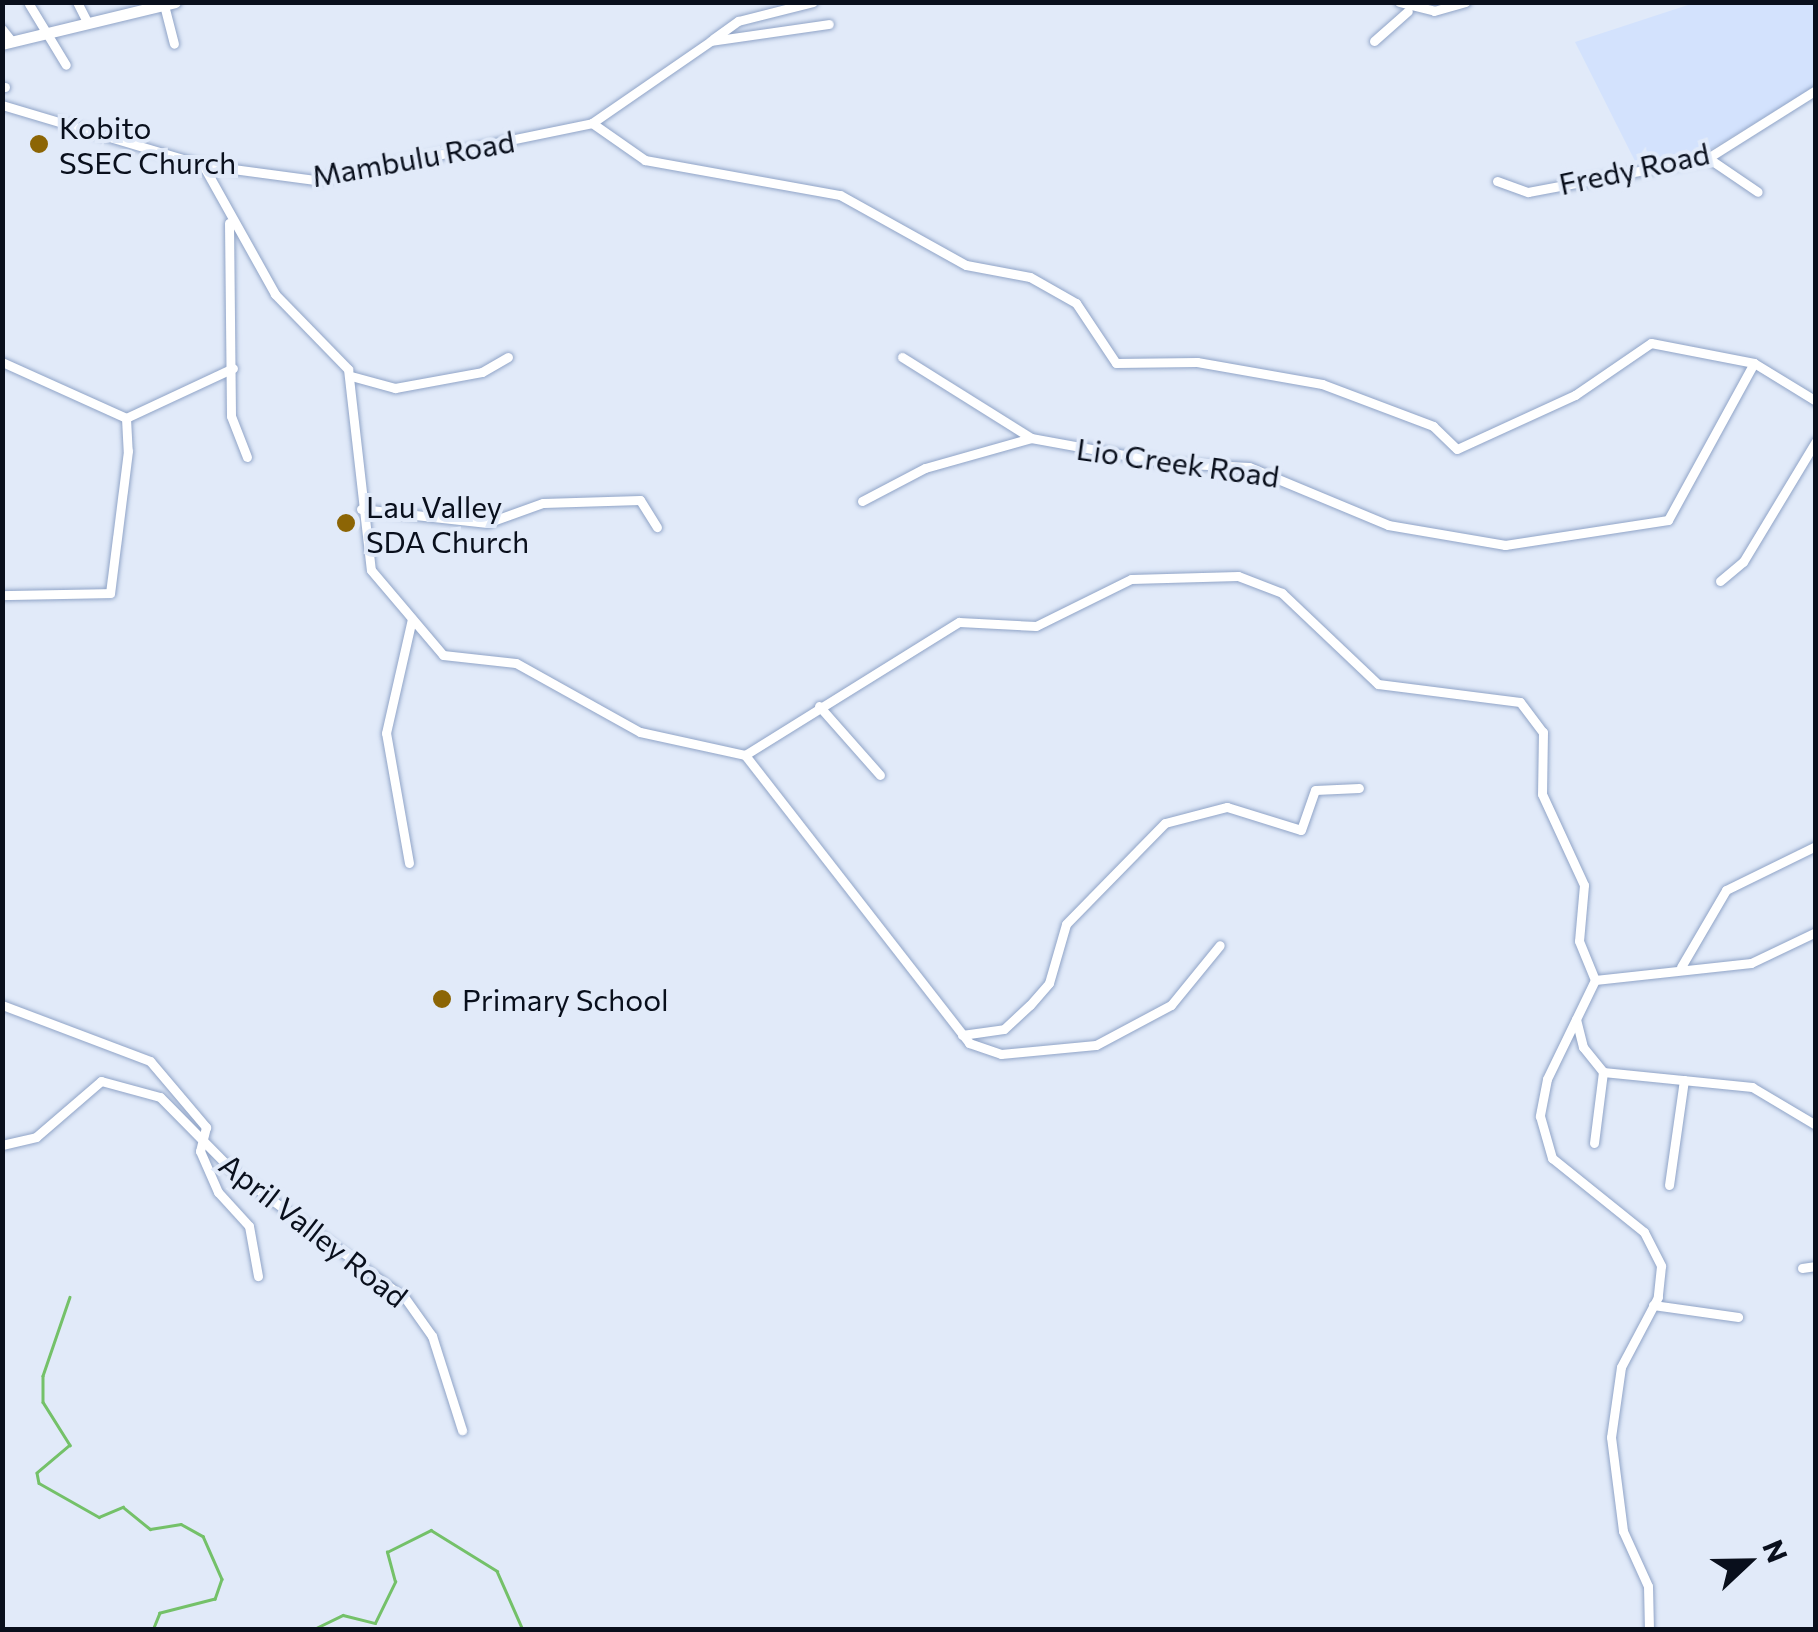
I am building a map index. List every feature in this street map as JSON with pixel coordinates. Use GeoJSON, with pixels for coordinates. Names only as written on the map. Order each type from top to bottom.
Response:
{"type":"FeatureCollection","features":[{"type":"Feature","properties":{"kind":"street"},"geometry":{"type":"LineString","coordinates":[[77,2],[88,22]]}},
{"type":"Feature","properties":{"kind":"street"},"geometry":{"type":"LineString","coordinates":[[813,2],[738,21],[592,123],[645,160],[840,195],[966,265],[1030,277],[1076,303],[1116,363],[1197,362],[1322,384],[1433,426],[1457,449],[1574,395],[1651,343],[1754,363],[1816,401]]}},
{"type":"Feature","properties":{"kind":"street"},"geometry":{"type":"LineString","coordinates":[[1399,2],[1408,11]]}},
{"type":"Feature","properties":{"kind":"street"},"geometry":{"type":"LineString","coordinates":[[1374,41],[1408,11],[1466,2]]}},
{"type":"Feature","properties":{"kind":"street"},"geometry":{"type":"LineString","coordinates":[[29,4],[52,30],[66,65]]}},
{"type":"Feature","properties":{"kind":"street"},"geometry":{"type":"LineString","coordinates":[[2,29],[7,43],[162,4],[174,44]]}},
{"type":"Feature","properties":{"kind":"street"},"geometry":{"type":"LineString","coordinates":[[711,42],[829,24]]}},
{"type":"Feature","properties":{"kind":"street","name":"Fredy Road"},"geometry":{"type":"LineString","coordinates":[[1497,182],[1528,192],[1708,158],[1816,90]]}},
{"type":"Feature","properties":{"kind":"street","name":"Mambulu Road"},"geometry":{"type":"LineString","coordinates":[[2,105],[203,165],[314,180],[592,123]]}},
{"type":"Feature","properties":{"kind":"street"},"geometry":{"type":"LineString","coordinates":[[1708,158],[1758,192]]}},
{"type":"Feature","properties":{"kind":"street"},"geometry":{"type":"LineString","coordinates":[[203,165],[229,218],[275,294],[340,352],[350,376],[361,509],[372,570],[443,655],[516,662],[640,732],[744,755],[962,1035],[1001,1054],[1096,1046],[1158,1015],[1220,945]]}},
{"type":"Feature","properties":{"kind":"street"},"geometry":{"type":"LineString","coordinates":[[229,218],[231,416],[247,457]]}},
{"type":"Feature","properties":{"kind":"street"},"geometry":{"type":"LineString","coordinates":[[350,376],[395,388],[482,372],[508,357]]}},
{"type":"Feature","properties":{"kind":"street"},"geometry":{"type":"LineString","coordinates":[[902,357],[1031,438]]}},
{"type":"Feature","properties":{"kind":"street"},"geometry":{"type":"LineString","coordinates":[[2,362],[126,418],[233,368]]}},
{"type":"Feature","properties":{"kind":"street","name":"Lio Creek Road"},"geometry":{"type":"LineString","coordinates":[[1031,438],[1168,463],[1250,467],[1388,525],[1505,545],[1668,520],[1754,363]]}},
{"type":"Feature","properties":{"kind":"street"},"geometry":{"type":"LineString","coordinates":[[2,595],[110,594],[126,418]]}},
{"type":"Feature","properties":{"kind":"street"},"geometry":{"type":"LineString","coordinates":[[862,500],[925,468],[1031,438]]}},
{"type":"Feature","properties":{"kind":"street"},"geometry":{"type":"LineString","coordinates":[[1720,581],[1743,562],[1816,442]]}},
{"type":"Feature","properties":{"kind":"street"},"geometry":{"type":"LineString","coordinates":[[361,509],[487,523],[543,503],[640,500],[657,527]]}},
{"type":"Feature","properties":{"kind":"street"},"geometry":{"type":"LineString","coordinates":[[744,755],[959,622],[1036,626],[1131,579],[1238,576],[1282,592],[1378,684],[1520,702],[1543,732],[1542,794],[1584,885],[1579,942],[1595,980],[1546,1079],[1546,1148],[1644,1232],[1661,1266],[1653,1305],[1621,1367],[1612,1437],[1623,1531],[1648,1586],[1648,1630]]}},
{"type":"Feature","properties":{"kind":"street"},"geometry":{"type":"LineString","coordinates":[[410,863],[386,732],[412,619]]}},
{"type":"Feature","properties":{"kind":"street"},"geometry":{"type":"LineString","coordinates":[[819,706],[880,775]]}},
{"type":"Feature","properties":{"kind":"street"},"geometry":{"type":"LineString","coordinates":[[962,1035],[1004,1029],[1030,1005],[1049,982],[1066,924],[1164,823],[1227,807],[1300,830],[1315,790],[1359,788]]}},
{"type":"Feature","properties":{"kind":"street"},"geometry":{"type":"LineString","coordinates":[[1681,968],[1726,890],[1816,846]]}},
{"type":"Feature","properties":{"kind":"street"},"geometry":{"type":"LineString","coordinates":[[1595,980],[1751,963],[1816,932]]}},
{"type":"Feature","properties":{"kind":"street"},"geometry":{"type":"LineString","coordinates":[[2,1005],[150,1061],[200,1116],[218,1192],[249,1226],[258,1276]]}},
{"type":"Feature","properties":{"kind":"street"},"geometry":{"type":"LineString","coordinates":[[1576,1019],[1583,1048],[1604,1072],[1765,1091],[1816,1125]]}},
{"type":"Feature","properties":{"kind":"street"},"geometry":{"type":"LineString","coordinates":[[1594,1144],[1604,1072]]}},
{"type":"Feature","properties":{"kind":"street"},"geometry":{"type":"LineString","coordinates":[[1669,1185],[1684,1080]]}},
{"type":"Feature","properties":{"kind":"street","name":"April Valley Road"},"geometry":{"type":"LineString","coordinates":[[2,1145],[36,1138],[88,1088],[113,1081],[160,1097],[204,1142],[405,1298],[432,1336],[462,1430]]}},
{"type":"Feature","properties":{"kind":"street"},"geometry":{"type":"LineString","coordinates":[[1802,1268],[1816,1266]]}},
{"type":"Feature","properties":{"kind":"street"},"geometry":{"type":"LineString","coordinates":[[1653,1305],[1738,1317]]}},
{"type":"Feature","properties":{"kind":"shaded area"},"geometry":{"type":"Polygon","coordinates":[[[1694,3],[1815,3],[1815,87],[1706,152],[1636,163],[1575,42],[1694,3]]]}},
{"type":"Feature","properties":{"kind":"waterway"},"geometry":{"type":"LineString","coordinates":[[70,1297],[43,1376],[43,1402],[70,1445],[37,1473],[39,1483],[99,1517],[123,1507],[150,1529],[181,1524],[203,1536],[222,1579],[215,1599],[160,1613],[153,1630]]}},
{"type":"Feature","properties":{"kind":"waterway"},"geometry":{"type":"LineString","coordinates":[[312,1630],[343,1615],[375,1623],[395,1582],[387,1552],[431,1530],[497,1571],[523,1630]]}},
{"type":"Feature","properties":{"kind":"place","name":"Kobito SSEC Church"},"geometry":{"type":"Point","coordinates":[39,144]}},
{"type":"Feature","properties":{"kind":"place","name":"Lau Valley SDA Church"},"geometry":{"type":"Point","coordinates":[346,523]}},
{"type":"Feature","properties":{"kind":"place","name":"Primary School"},"geometry":{"type":"Point","coordinates":[442,999]}}]}
